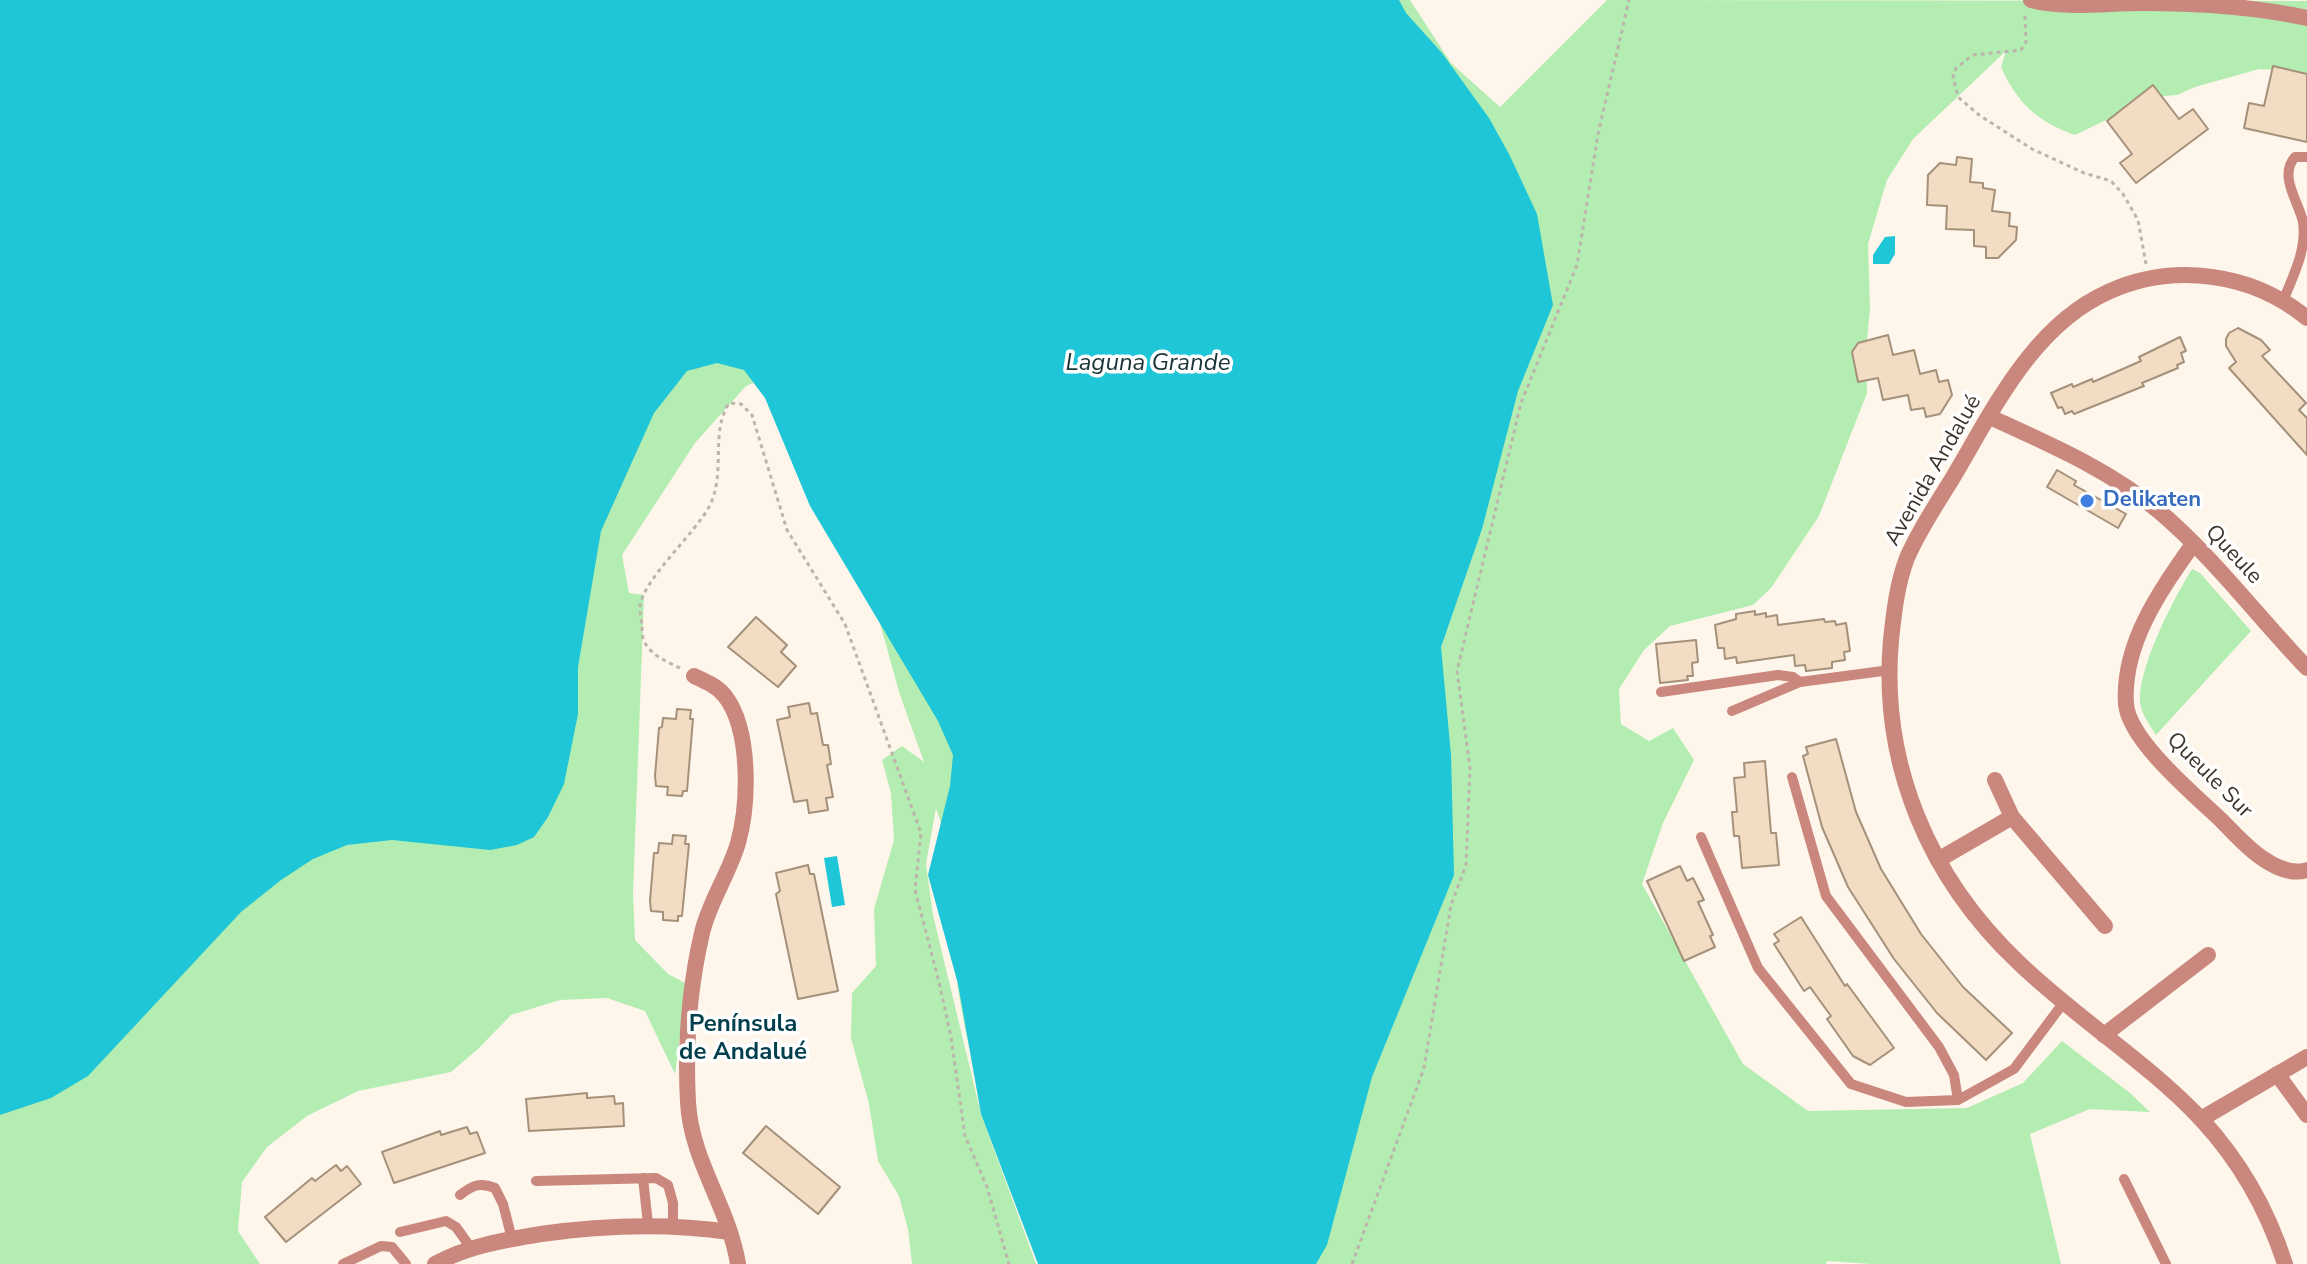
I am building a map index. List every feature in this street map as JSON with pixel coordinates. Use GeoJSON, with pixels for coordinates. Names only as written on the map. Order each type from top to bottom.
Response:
{"type":"FeatureCollection","features":[{"type":"Feature","properties":{"kind":"street"},"geometry":{"type":"LineString","coordinates":[[2028,7],[2212,2],[2307,18]]}},
{"type":"Feature","properties":{"kind":"street","name":"Avenida Andalué"},"geometry":{"type":"LineString","coordinates":[[2285,1264],[2256,1196],[2224,1147],[2201,1119],[2160,1080],[2018,963],[1977,919],[1938,860],[1916,812],[1898,760],[1892,723],[1890,670],[1897,595],[1915,539],[2031,354],[2054,328],[2108,292],[2148,279],[2184,275],[2242,283],[2283,301],[2307,318]]}},
{"type":"Feature","properties":{"kind":"street","name":"Queule"},"geometry":{"type":"LineString","coordinates":[[1990,417],[2116,480],[2159,512],[2193,544],[2307,668]]}},
{"type":"Feature","properties":{"kind":"street","name":"Queule Sur"},"geometry":{"type":"LineString","coordinates":[[2193,544],[2167,582],[2142,629],[2129,670],[2126,709],[2144,740],[2167,769],[2260,857],[2296,873],[2307,870]]}},
{"type":"Feature","properties":{"kind":"street"},"geometry":{"type":"LineString","coordinates":[[694,676],[710,683],[725,696],[737,722],[746,765],[747,803],[737,845],[703,930],[688,1025],[690,1127],[702,1166],[730,1232],[738,1264]]}},
{"type":"Feature","properties":{"kind":"street"},"geometry":{"type":"LineString","coordinates":[[1995,780],[2012,817],[2105,926]]}},
{"type":"Feature","properties":{"kind":"street"},"geometry":{"type":"LineString","coordinates":[[1938,860],[2012,817]]}},
{"type":"Feature","properties":{"kind":"street"},"geometry":{"type":"LineString","coordinates":[[2104,1035],[2208,955]]}},
{"type":"Feature","properties":{"kind":"street"},"geometry":{"type":"LineString","coordinates":[[2201,1119],[2307,1057]]}},
{"type":"Feature","properties":{"kind":"street"},"geometry":{"type":"LineString","coordinates":[[2277,1074],[2307,1115]]}},
{"type":"Feature","properties":{"kind":"street"},"geometry":{"type":"LineString","coordinates":[[435,1264],[471,1248],[603,1226],[673,1225],[730,1232]]}},
{"type":"Feature","properties":{"kind":"lane"},"geometry":{"type":"LineString","coordinates":[[2283,301],[2304,242],[2302,220],[2290,185],[2290,165],[2295,157],[2307,157]]}},
{"type":"Feature","properties":{"kind":"lane"},"geometry":{"type":"LineString","coordinates":[[1732,711],[1800,682],[1890,670]]}},
{"type":"Feature","properties":{"kind":"lane"},"geometry":{"type":"LineString","coordinates":[[1661,692],[1778,675],[1793,677],[1800,682]]}},
{"type":"Feature","properties":{"kind":"lane"},"geometry":{"type":"LineString","coordinates":[[1792,777],[1826,896],[1939,1047],[1954,1075],[1958,1100]]}},
{"type":"Feature","properties":{"kind":"lane"},"geometry":{"type":"LineString","coordinates":[[1701,837],[1758,968],[1851,1084],[1906,1102],[1958,1100],[2014,1069],[2064,1002]]}},
{"type":"Feature","properties":{"kind":"lane"},"geometry":{"type":"LineString","coordinates":[[643,1178],[648,1224]]}},
{"type":"Feature","properties":{"kind":"lane"},"geometry":{"type":"LineString","coordinates":[[536,1181],[656,1178],[668,1185],[673,1203],[673,1225]]}},
{"type":"Feature","properties":{"kind":"lane"},"geometry":{"type":"LineString","coordinates":[[2124,1179],[2166,1264]]}},
{"type":"Feature","properties":{"kind":"lane"},"geometry":{"type":"LineString","coordinates":[[460,1195],[472,1186],[484,1184],[495,1188],[503,1204],[512,1239]]}},
{"type":"Feature","properties":{"kind":"lane"},"geometry":{"type":"LineString","coordinates":[[400,1232],[446,1221],[456,1227],[471,1248]]}},
{"type":"Feature","properties":{"kind":"lane"},"geometry":{"type":"LineString","coordinates":[[343,1264],[381,1246],[392,1247],[406,1264]]}},
{"type":"Feature","properties":{"kind":"path"},"geometry":{"type":"LineString","coordinates":[[1352,1264],[1424,1068],[1451,905],[1466,865],[1470,768],[1457,671],[1521,403],[1577,265],[1598,134],[1629,0]]}},
{"type":"Feature","properties":{"kind":"path"},"geometry":{"type":"LineString","coordinates":[[2028,7],[2026,42],[2021,50],[1973,55],[1956,68],[1953,77],[1958,97],[1979,115],[2032,149],[2084,173],[2111,181],[2123,194],[2138,220],[2148,279]]}},
{"type":"Feature","properties":{"kind":"path"},"geometry":{"type":"LineString","coordinates":[[694,676],[660,658],[643,641],[640,604],[648,587],[711,503],[720,466],[718,437],[722,414],[729,403],[741,404],[752,415],[787,530],[845,624],[921,833],[915,890],[942,996],[965,1136],[987,1187],[1009,1264]]}},
{"type":"Feature","properties":{"kind":"green space","name":"Laguna Grande"},"geometry":{"type":"Polygon","coordinates":[[[0,0],[1410,0],[1451,63],[1500,107],[1607,0],[2307,1],[2307,81],[2277,70],[2259,69],[2177,95],[2154,97],[2075,135],[2050,124],[2022,101],[2001,67],[2006,51],[1913,139],[1887,180],[1868,244],[1870,309],[1866,350],[1867,393],[1819,516],[1771,588],[1753,605],[1670,626],[1644,650],[1619,689],[1621,724],[1649,741],[1673,728],[1694,760],[1663,823],[1642,884],[1743,1064],[1808,1111],[1967,1108],[2023,1083],[2062,1041],[2150,1112],[2090,1109],[2030,1134],[2061,1264],[1871,1264],[1827,1261],[1826,1264],[1040,1264],[996,1140],[968,1044],[955,967],[943,829],[936,808],[926,864],[933,915],[981,1114],[1036,1264],[912,1264],[908,1229],[899,1196],[878,1161],[869,1104],[851,1038],[852,993],[876,966],[874,909],[894,840],[891,793],[882,760],[902,746],[924,762],[900,695],[863,563],[782,371],[746,386],[695,443],[622,555],[629,593],[644,595],[633,894],[635,940],[668,974],[687,984],[675,1074],[645,1011],[607,998],[560,1000],[511,1015],[451,1072],[358,1091],[307,1116],[267,1147],[242,1182],[238,1231],[260,1264],[0,1264],[0,0]]]}},
{"type":"Feature","properties":{"kind":"green space"},"geometry":{"type":"Polygon","coordinates":[[[2192,569],[2200,573],[2251,631],[2156,735],[2141,707],[2143,676],[2166,617],[2192,569]]]}},
{"type":"Feature","properties":{"kind":"water","name":"Laguna Grande"},"geometry":{"type":"Polygon","coordinates":[[[0,0],[1399,0],[1489,118],[1509,154],[1537,214],[1553,305],[1518,391],[1482,529],[1441,647],[1451,755],[1454,875],[1372,1077],[1327,1245],[1316,1264],[1038,1264],[981,1114],[958,984],[928,875],[950,786],[953,755],[938,721],[810,506],[765,398],[744,370],[717,363],[687,371],[654,413],[601,531],[578,667],[578,714],[564,784],[534,837],[517,845],[490,850],[392,840],[347,845],[313,859],[241,912],[88,1076],[51,1098],[0,1115],[0,0]]]}},
{"type":"Feature","properties":{"kind":"water"},"geometry":{"type":"Polygon","coordinates":[[[1895,236],[1895,254],[1889,264],[1873,264],[1873,255],[1885,237],[1895,236]]]}},
{"type":"Feature","properties":{"kind":"water"},"geometry":{"type":"Polygon","coordinates":[[[837,856],[845,905],[832,907],[824,858],[837,856]]]}},
{"type":"Feature","properties":{"kind":"building"},"geometry":{"type":"Polygon","coordinates":[[[2273,66],[2307,74],[2307,142],[2244,128],[2249,103],[2264,106],[2273,66]]]}},
{"type":"Feature","properties":{"kind":"building"},"geometry":{"type":"Polygon","coordinates":[[[2153,85],[2179,119],[2193,109],[2208,129],[2136,183],[2120,163],[2132,154],[2107,121],[2153,85]]]}},
{"type":"Feature","properties":{"kind":"building"},"geometry":{"type":"Polygon","coordinates":[[[1957,157],[1972,159],[1970,182],[1983,183],[1983,188],[1995,190],[1992,211],[2010,213],[2009,226],[2017,227],[2016,240],[1998,258],[1986,258],[1986,247],[1974,246],[1974,230],[1946,229],[1947,206],[1927,205],[1928,175],[1940,163],[1956,165],[1957,157]]]}},
{"type":"Feature","properties":{"kind":"building"},"geometry":{"type":"Polygon","coordinates":[[[2238,328],[2261,340],[2270,350],[2262,356],[2306,403],[2299,410],[2307,418],[2307,455],[2229,368],[2236,362],[2226,346],[2226,339],[2238,328]]]}},
{"type":"Feature","properties":{"kind":"building"},"geometry":{"type":"Polygon","coordinates":[[[1888,335],[1893,355],[1914,350],[1920,374],[1936,370],[1939,382],[1948,380],[1952,395],[1940,414],[1926,417],[1924,408],[1911,410],[1908,395],[1883,400],[1878,378],[1858,382],[1852,352],[1858,343],[1888,335]]]}},
{"type":"Feature","properties":{"kind":"building"},"geometry":{"type":"Polygon","coordinates":[[[2180,337],[2186,351],[2181,353],[2184,362],[2177,365],[2178,368],[2142,383],[2144,386],[2074,414],[2072,411],[2065,414],[2062,407],[2058,408],[2051,393],[2072,384],[2073,387],[2092,379],[2093,382],[2141,361],[2139,357],[2180,337]]]}},
{"type":"Feature","properties":{"kind":"building","name":"Delikaten"},"geometry":{"type":"Polygon","coordinates":[[[2057,470],[2076,481],[2074,485],[2126,514],[2118,528],[2047,487],[2057,470]]]}},
{"type":"Feature","properties":{"kind":"building"},"geometry":{"type":"Polygon","coordinates":[[[1755,611],[1755,615],[1766,613],[1766,617],[1777,615],[1778,625],[1824,619],[1825,622],[1835,621],[1836,625],[1846,623],[1850,651],[1844,652],[1845,660],[1832,662],[1832,668],[1806,671],[1805,665],[1795,666],[1794,655],[1737,663],[1736,657],[1725,659],[1724,648],[1718,648],[1715,625],[1736,619],[1736,614],[1755,611]]]}},
{"type":"Feature","properties":{"kind":"building"},"geometry":{"type":"Polygon","coordinates":[[[756,617],[787,645],[781,652],[796,666],[778,687],[728,647],[756,617]]]}},
{"type":"Feature","properties":{"kind":"building"},"geometry":{"type":"Polygon","coordinates":[[[1696,640],[1698,662],[1692,663],[1693,676],[1687,676],[1688,680],[1660,683],[1656,644],[1696,640]]]}},
{"type":"Feature","properties":{"kind":"building"},"geometry":{"type":"Polygon","coordinates":[[[809,703],[811,714],[817,713],[823,745],[828,745],[831,764],[827,765],[833,797],[826,798],[828,810],[809,813],[807,800],[794,802],[777,720],[790,717],[788,707],[809,703]]]}},
{"type":"Feature","properties":{"kind":"building"},"geometry":{"type":"Polygon","coordinates":[[[677,709],[691,710],[690,719],[693,719],[687,791],[683,791],[682,796],[667,795],[668,787],[656,786],[655,776],[659,728],[662,727],[663,718],[676,719],[677,709]]]}},
{"type":"Feature","properties":{"kind":"building"},"geometry":{"type":"Polygon","coordinates":[[[1836,739],[1856,812],[1881,869],[1921,934],[1963,987],[2012,1033],[1986,1060],[1937,1013],[1894,959],[1848,887],[1822,827],[1803,756],[1808,754],[1806,747],[1836,739]]]}},
{"type":"Feature","properties":{"kind":"building"},"geometry":{"type":"Polygon","coordinates":[[[1765,761],[1771,833],[1776,833],[1779,865],[1742,868],[1739,836],[1734,836],[1732,812],[1737,812],[1734,778],[1745,777],[1744,763],[1765,761]]]}},
{"type":"Feature","properties":{"kind":"building"},"geometry":{"type":"Polygon","coordinates":[[[673,835],[686,836],[685,844],[689,844],[682,916],[678,916],[678,921],[663,920],[663,912],[651,911],[650,901],[654,853],[658,853],[659,843],[672,844],[673,835]]]}},
{"type":"Feature","properties":{"kind":"building"},"geometry":{"type":"Polygon","coordinates":[[[808,865],[810,874],[814,874],[838,991],[798,999],[776,894],[780,891],[776,873],[808,865]]]}},
{"type":"Feature","properties":{"kind":"building"},"geometry":{"type":"Polygon","coordinates":[[[1680,866],[1687,881],[1693,878],[1704,900],[1698,902],[1715,947],[1684,961],[1647,881],[1680,866]]]}},
{"type":"Feature","properties":{"kind":"building"},"geometry":{"type":"Polygon","coordinates":[[[1801,917],[1845,986],[1847,984],[1894,1048],[1870,1065],[1853,1056],[1827,1019],[1831,1016],[1810,987],[1804,991],[1774,944],[1779,941],[1774,934],[1801,917]]]}},
{"type":"Feature","properties":{"kind":"building"},"geometry":{"type":"Polygon","coordinates":[[[587,1093],[587,1098],[614,1096],[615,1104],[623,1103],[624,1126],[529,1131],[526,1099],[587,1093]]]}},
{"type":"Feature","properties":{"kind":"building"},"geometry":{"type":"Polygon","coordinates":[[[766,1126],[840,1187],[818,1214],[743,1153],[766,1126]]]}},
{"type":"Feature","properties":{"kind":"building"},"geometry":{"type":"Polygon","coordinates":[[[467,1127],[470,1134],[477,1132],[485,1153],[394,1183],[382,1152],[440,1131],[441,1135],[467,1127]]]}},
{"type":"Feature","properties":{"kind":"building"},"geometry":{"type":"Polygon","coordinates":[[[336,1165],[341,1171],[347,1166],[361,1184],[286,1242],[265,1217],[312,1178],[315,1181],[336,1165]]]}},
{"type":"Feature","properties":{"kind":"place","name":"Delikaten"},"geometry":{"type":"Point","coordinates":[2087,501]}},
{"type":"Feature","properties":{"kind":"district","name":"Península de Andalué"},"geometry":{"type":"Point","coordinates":[743,1039]}}]}
